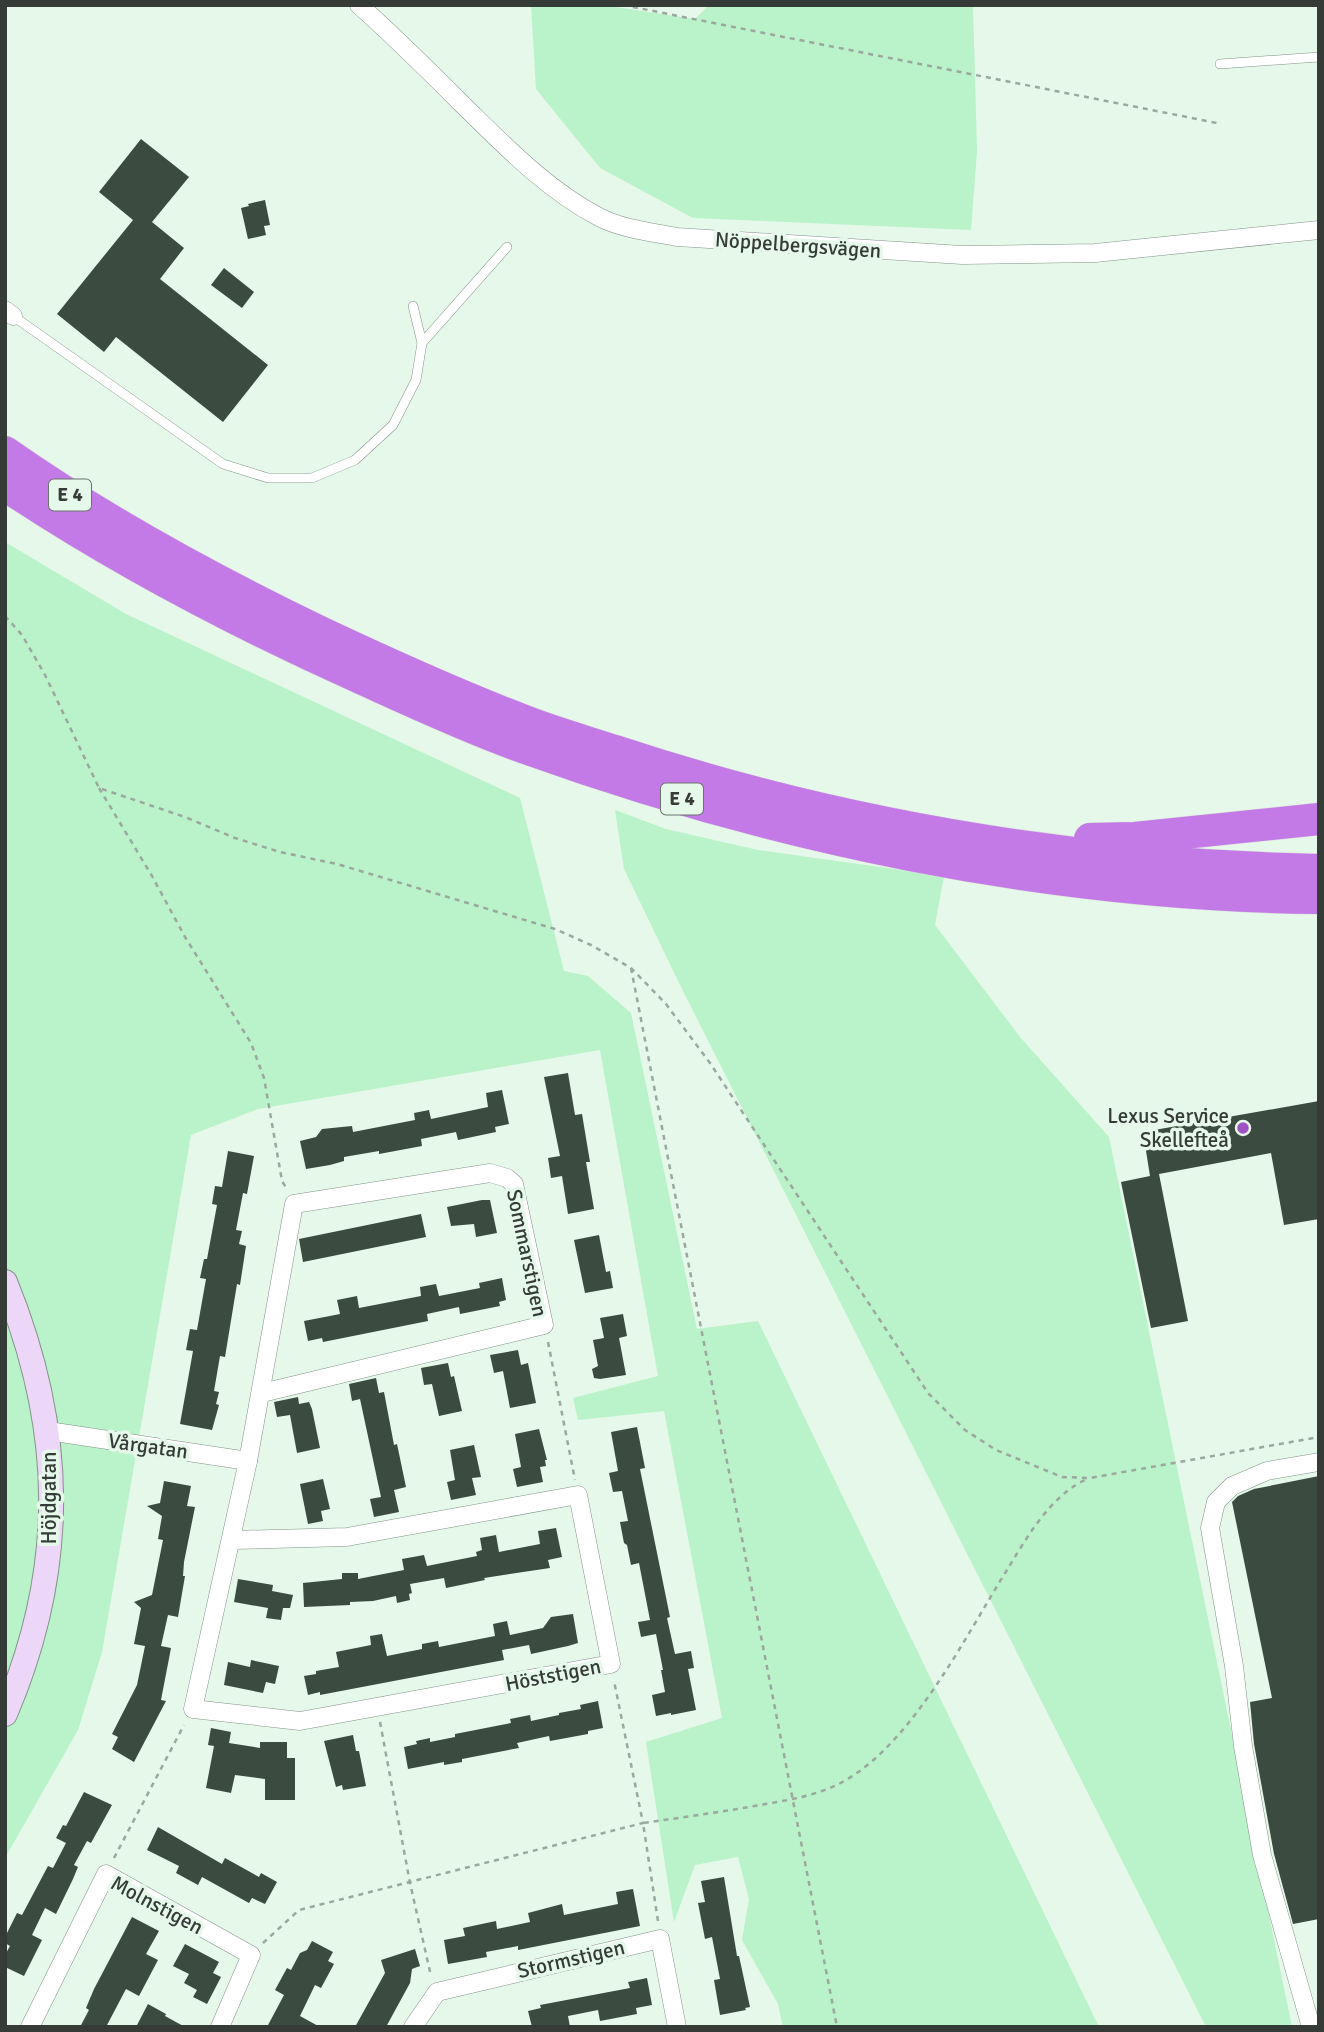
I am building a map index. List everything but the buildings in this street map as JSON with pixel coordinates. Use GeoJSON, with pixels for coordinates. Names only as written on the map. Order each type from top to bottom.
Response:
{"type":"FeatureCollection","features":[{"type":"Feature","properties":{"kind":"highway","name":"E 4"},"geometry":{"type":"LineString","coordinates":[[5,452],[132,534],[197,570],[387,664],[523,721],[749,792],[814,809],[948,836],[1140,861],[1225,868],[1319,870]]}},
{"type":"Feature","properties":{"kind":"highway","name":"E 4"},"geometry":{"type":"LineString","coordinates":[[5,485],[179,589],[274,639],[444,716],[515,744],[640,787],[852,844],[1037,876],[1116,885],[1304,897]]}},
{"type":"Feature","properties":{"kind":"highway"},"geometry":{"type":"LineString","coordinates":[[948,836],[1135,838],[1319,819]]}},
{"type":"Feature","properties":{"kind":"highway"},"geometry":{"type":"LineString","coordinates":[[1304,897],[1319,907]]}},
{"type":"Feature","properties":{"kind":"street","name":"Nöppelbergsvägen"},"geometry":{"type":"LineString","coordinates":[[359,5],[499,140],[562,195],[602,219],[639,230],[677,237],[962,255],[1095,253],[1319,230]]}},
{"type":"Feature","properties":{"kind":"street","name":"Sommarstigen"},"geometry":{"type":"LineString","coordinates":[[262,1393],[544,1325],[514,1184],[508,1178],[490,1172],[294,1204]]}},
{"type":"Feature","properties":{"kind":"street"},"geometry":{"type":"LineString","coordinates":[[192,1709],[232,1540],[262,1393],[294,1204]]}},
{"type":"Feature","properties":{"kind":"street","name":"Höjdgatan"},"geometry":{"type":"LineString","coordinates":[[5,1282],[36,1369],[48,1430],[52,1485],[50,1542],[43,1594],[7,1706]]}},
{"type":"Feature","properties":{"kind":"street","name":"Vårgatan"},"geometry":{"type":"LineString","coordinates":[[48,1430],[248,1461]]}},
{"type":"Feature","properties":{"kind":"street"},"geometry":{"type":"LineString","coordinates":[[1311,2027],[1262,1856],[1242,1746],[1234,1666],[1210,1528],[1216,1502],[1232,1486],[1267,1471],[1319,1462]]}},
{"type":"Feature","properties":{"kind":"street"},"geometry":{"type":"LineString","coordinates":[[232,1540],[348,1537],[578,1495]]}},
{"type":"Feature","properties":{"kind":"street","name":"Höststigen"},"geometry":{"type":"LineString","coordinates":[[192,1709],[300,1721],[611,1664],[578,1495]]}},
{"type":"Feature","properties":{"kind":"street","name":"Molnstigen"},"geometry":{"type":"LineString","coordinates":[[30,2027],[106,1874],[251,1955]]}},
{"type":"Feature","properties":{"kind":"street"},"geometry":{"type":"LineString","coordinates":[[660,1939],[677,2027]]}},
{"type":"Feature","properties":{"kind":"street","name":"Stormstigen"},"geometry":{"type":"LineString","coordinates":[[437,1992],[660,1939]]}},
{"type":"Feature","properties":{"kind":"street"},"geometry":{"type":"LineString","coordinates":[[220,2027],[251,1955]]}},
{"type":"Feature","properties":{"kind":"street"},"geometry":{"type":"LineString","coordinates":[[413,2027],[437,1992]]}},
{"type":"Feature","properties":{"kind":"lane"},"geometry":{"type":"LineString","coordinates":[[1220,64],[1319,57]]}},
{"type":"Feature","properties":{"kind":"lane"},"geometry":{"type":"LineString","coordinates":[[422,343],[507,247]]}},
{"type":"Feature","properties":{"kind":"lane"},"geometry":{"type":"LineString","coordinates":[[9,313],[223,464],[268,478],[312,478],[355,460],[393,425],[416,380],[422,343],[413,306]]}},
{"type":"Feature","properties":{"kind":"path"},"geometry":{"type":"LineString","coordinates":[[623,5],[1217,123]]}},
{"type":"Feature","properties":{"kind":"path"},"geometry":{"type":"LineString","coordinates":[[5,616],[22,635],[45,675],[99,788],[184,937],[251,1043],[264,1078],[282,1181],[294,1204]]}},
{"type":"Feature","properties":{"kind":"path"},"geometry":{"type":"LineString","coordinates":[[99,788],[184,817],[235,838],[281,852],[337,864],[555,929],[591,945],[631,968],[666,1004],[710,1063],[928,1392],[965,1430],[996,1450],[1062,1477],[1090,1478],[1319,1437]]}},
{"type":"Feature","properties":{"kind":"path"},"geometry":{"type":"LineString","coordinates":[[631,968],[837,2027]]}},
{"type":"Feature","properties":{"kind":"path"},"geometry":{"type":"LineString","coordinates":[[544,1325],[578,1495]]}},
{"type":"Feature","properties":{"kind":"path"},"geometry":{"type":"LineString","coordinates":[[251,1955],[299,1910],[643,1824],[794,1799],[829,1788],[866,1767],[893,1742],[945,1670],[1024,1542],[1056,1501],[1090,1478]]}},
{"type":"Feature","properties":{"kind":"path"},"geometry":{"type":"LineString","coordinates":[[611,1664],[643,1824],[660,1939]]}},
{"type":"Feature","properties":{"kind":"path"},"geometry":{"type":"LineString","coordinates":[[378,1708],[410,1883],[437,1992]]}},
{"type":"Feature","properties":{"kind":"path"},"geometry":{"type":"LineString","coordinates":[[106,1874],[192,1709]]}},
{"type":"Feature","properties":{"kind":"green space"},"geometry":{"type":"Polygon","coordinates":[[[531,5],[603,5],[695,19],[709,5],[973,5],[977,151],[971,230],[693,218],[600,168],[536,89],[531,5]]]}},
{"type":"Feature","properties":{"kind":"green space"},"geometry":{"type":"Polygon","coordinates":[[[5,542],[126,614],[520,798],[564,971],[588,976],[631,1013],[697,1329],[758,1321],[1099,2027],[783,2027],[778,2004],[742,1940],[749,1899],[738,1857],[695,1865],[674,1922],[646,1742],[722,1718],[664,1411],[578,1420],[573,1398],[658,1376],[600,1050],[258,1109],[191,1135],[102,1652],[78,1730],[5,1858],[5,542]]]}},
{"type":"Feature","properties":{"kind":"green space"},"geometry":{"type":"Polygon","coordinates":[[[615,810],[666,829],[758,850],[944,876],[935,925],[1020,1037],[1109,1137],[1292,2027],[1206,2027],[683,991],[624,869],[615,810]]]}},
{"type":"Feature","properties":{"kind":"place","name":"Lexus Service Skellefteå"},"geometry":{"type":"Point","coordinates":[1243,1128]}}]}
